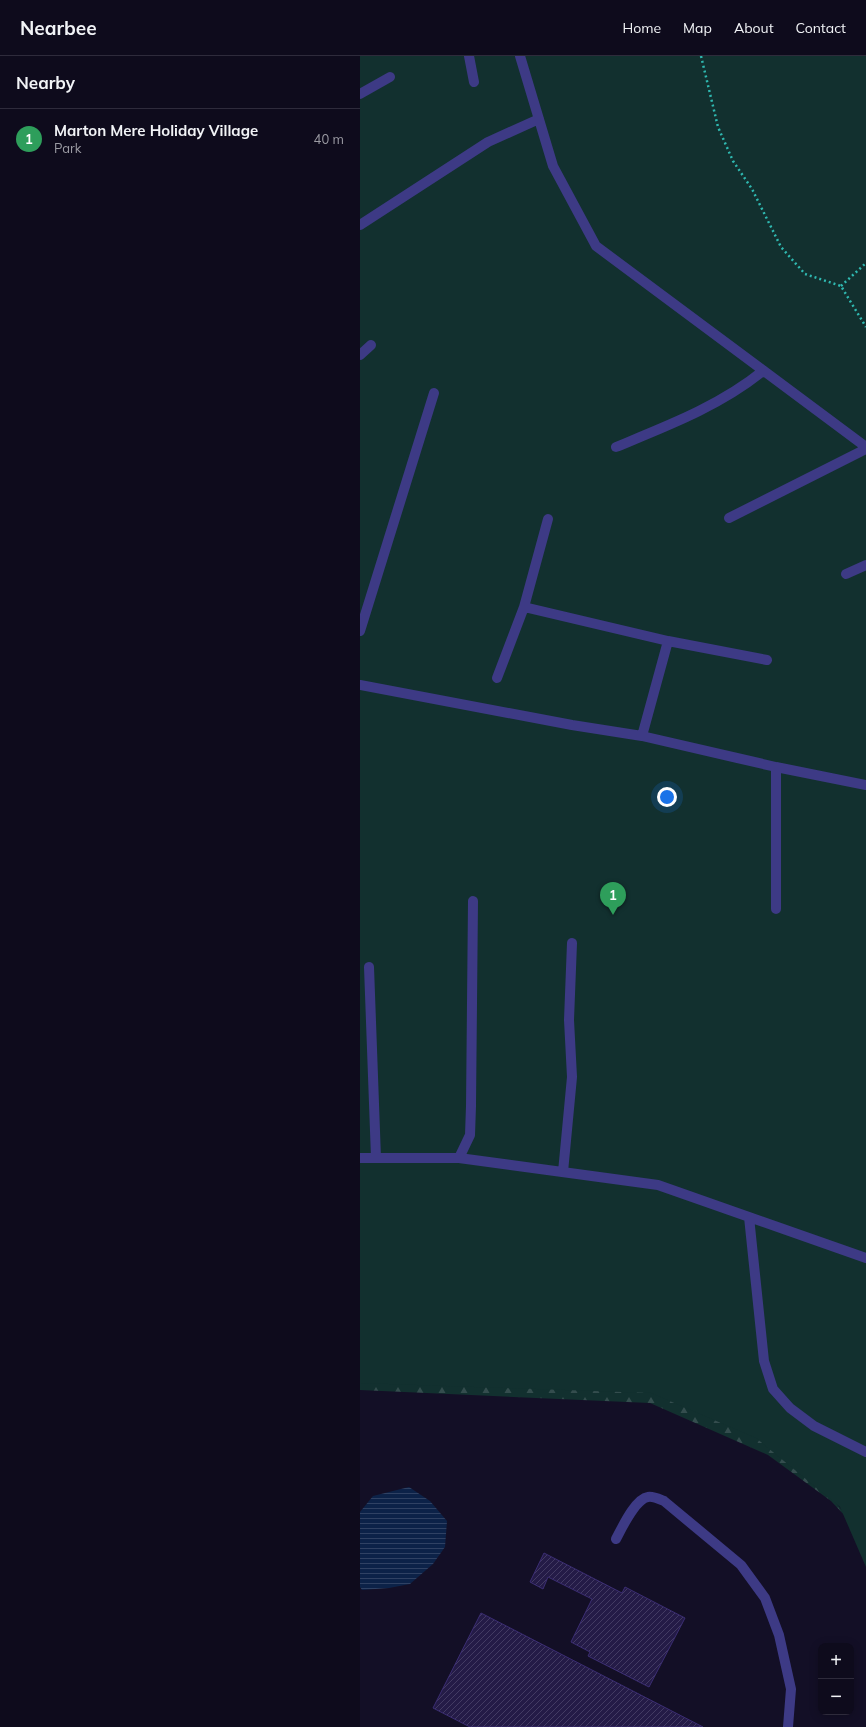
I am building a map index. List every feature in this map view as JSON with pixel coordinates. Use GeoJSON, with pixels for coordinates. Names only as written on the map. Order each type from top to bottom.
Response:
{"type":"FeatureCollection","features":[{"type":"Feature","properties":{"kind":"lane"},"geometry":{"type":"LineString","coordinates":[[469,56],[474,82]]}},
{"type":"Feature","properties":{"kind":"lane"},"geometry":{"type":"LineString","coordinates":[[520,56],[553,166],[596,246],[866,448],[730,518]]}},
{"type":"Feature","properties":{"kind":"lane"},"geometry":{"type":"LineString","coordinates":[[360,94],[390,77]]}},
{"type":"Feature","properties":{"kind":"lane"},"geometry":{"type":"LineString","coordinates":[[360,225],[488,142],[539,119]]}},
{"type":"Feature","properties":{"kind":"lane"},"geometry":{"type":"LineString","coordinates":[[360,355],[371,345]]}},
{"type":"Feature","properties":{"kind":"lane"},"geometry":{"type":"LineString","coordinates":[[616,447],[672,424],[744,386],[763,371]]}},
{"type":"Feature","properties":{"kind":"lane"},"geometry":{"type":"LineString","coordinates":[[360,631],[434,393]]}},
{"type":"Feature","properties":{"kind":"lane"},"geometry":{"type":"LineString","coordinates":[[497,678],[524,607],[548,519]]}},
{"type":"Feature","properties":{"kind":"lane"},"geometry":{"type":"LineString","coordinates":[[846,574],[866,566]]}},
{"type":"Feature","properties":{"kind":"lane"},"geometry":{"type":"LineString","coordinates":[[524,607],[668,641],[767,660]]}},
{"type":"Feature","properties":{"kind":"lane"},"geometry":{"type":"LineString","coordinates":[[642,736],[668,641]]}},
{"type":"Feature","properties":{"kind":"lane"},"geometry":{"type":"LineString","coordinates":[[360,685],[564,724],[642,736],[776,767],[866,785]]}},
{"type":"Feature","properties":{"kind":"lane"},"geometry":{"type":"LineString","coordinates":[[776,767],[776,909]]}},
{"type":"Feature","properties":{"kind":"lane"},"geometry":{"type":"LineString","coordinates":[[459,1158],[470,1135],[473,901]]}},
{"type":"Feature","properties":{"kind":"lane"},"geometry":{"type":"LineString","coordinates":[[563,1172],[572,1077],[569,1020],[572,943]]}},
{"type":"Feature","properties":{"kind":"lane"},"geometry":{"type":"LineString","coordinates":[[369,967],[376,1158]]}},
{"type":"Feature","properties":{"kind":"lane"},"geometry":{"type":"LineString","coordinates":[[360,1158],[459,1158],[658,1186],[866,1258]]}},
{"type":"Feature","properties":{"kind":"lane"},"geometry":{"type":"LineString","coordinates":[[749,1218],[764,1361],[773,1389],[790,1408],[814,1426],[866,1452]]}},
{"type":"Feature","properties":{"kind":"lane"},"geometry":{"type":"LineString","coordinates":[[616,1539],[641,1499],[649,1496],[664,1501],[741,1565],[765,1598],[779,1635],[791,1689],[788,1727]]}},
{"type":"Feature","properties":{"kind":"path"},"geometry":{"type":"LineString","coordinates":[[701,56],[718,127],[733,161],[752,189],[781,248],[805,274],[841,286],[866,327]]}},
{"type":"Feature","properties":{"kind":"path"},"geometry":{"type":"LineString","coordinates":[[841,286],[866,262]]}},
{"type":"Feature","properties":{"kind":"green space"},"geometry":{"type":"Polygon","coordinates":[[[360,56],[866,56],[866,1567],[840,1507],[756,1438],[651,1393],[360,1383],[360,56]]]}},
{"type":"Feature","properties":{"kind":"green space"},"geometry":{"type":"Polygon","coordinates":[[[360,1342],[754,1408],[866,1538],[831,1501],[768,1455],[650,1403],[360,1390],[360,1342]]]}},
{"type":"Feature","properties":{"kind":"water"},"geometry":{"type":"Polygon","coordinates":[[[409,1487],[430,1501],[447,1521],[445,1547],[433,1564],[410,1584],[389,1588],[362,1590],[360,1587],[360,1512],[373,1496],[409,1487]]]}},
{"type":"Feature","properties":{"kind":"building"},"geometry":{"type":"Polygon","coordinates":[[[544,1553],[622,1593],[625,1587],[685,1618],[649,1687],[588,1656],[590,1652],[571,1642],[592,1599],[548,1577],[543,1589],[530,1582],[544,1553]]]}},
{"type":"Feature","properties":{"kind":"building"},"geometry":{"type":"Polygon","coordinates":[[[481,1613],[703,1727],[470,1727],[433,1708],[481,1613]]]}},
{"type":"Feature","properties":{"kind":"place","name":"Marton Mere Holiday Village"},"geometry":{"type":"Point","coordinates":[613,915]}}]}
